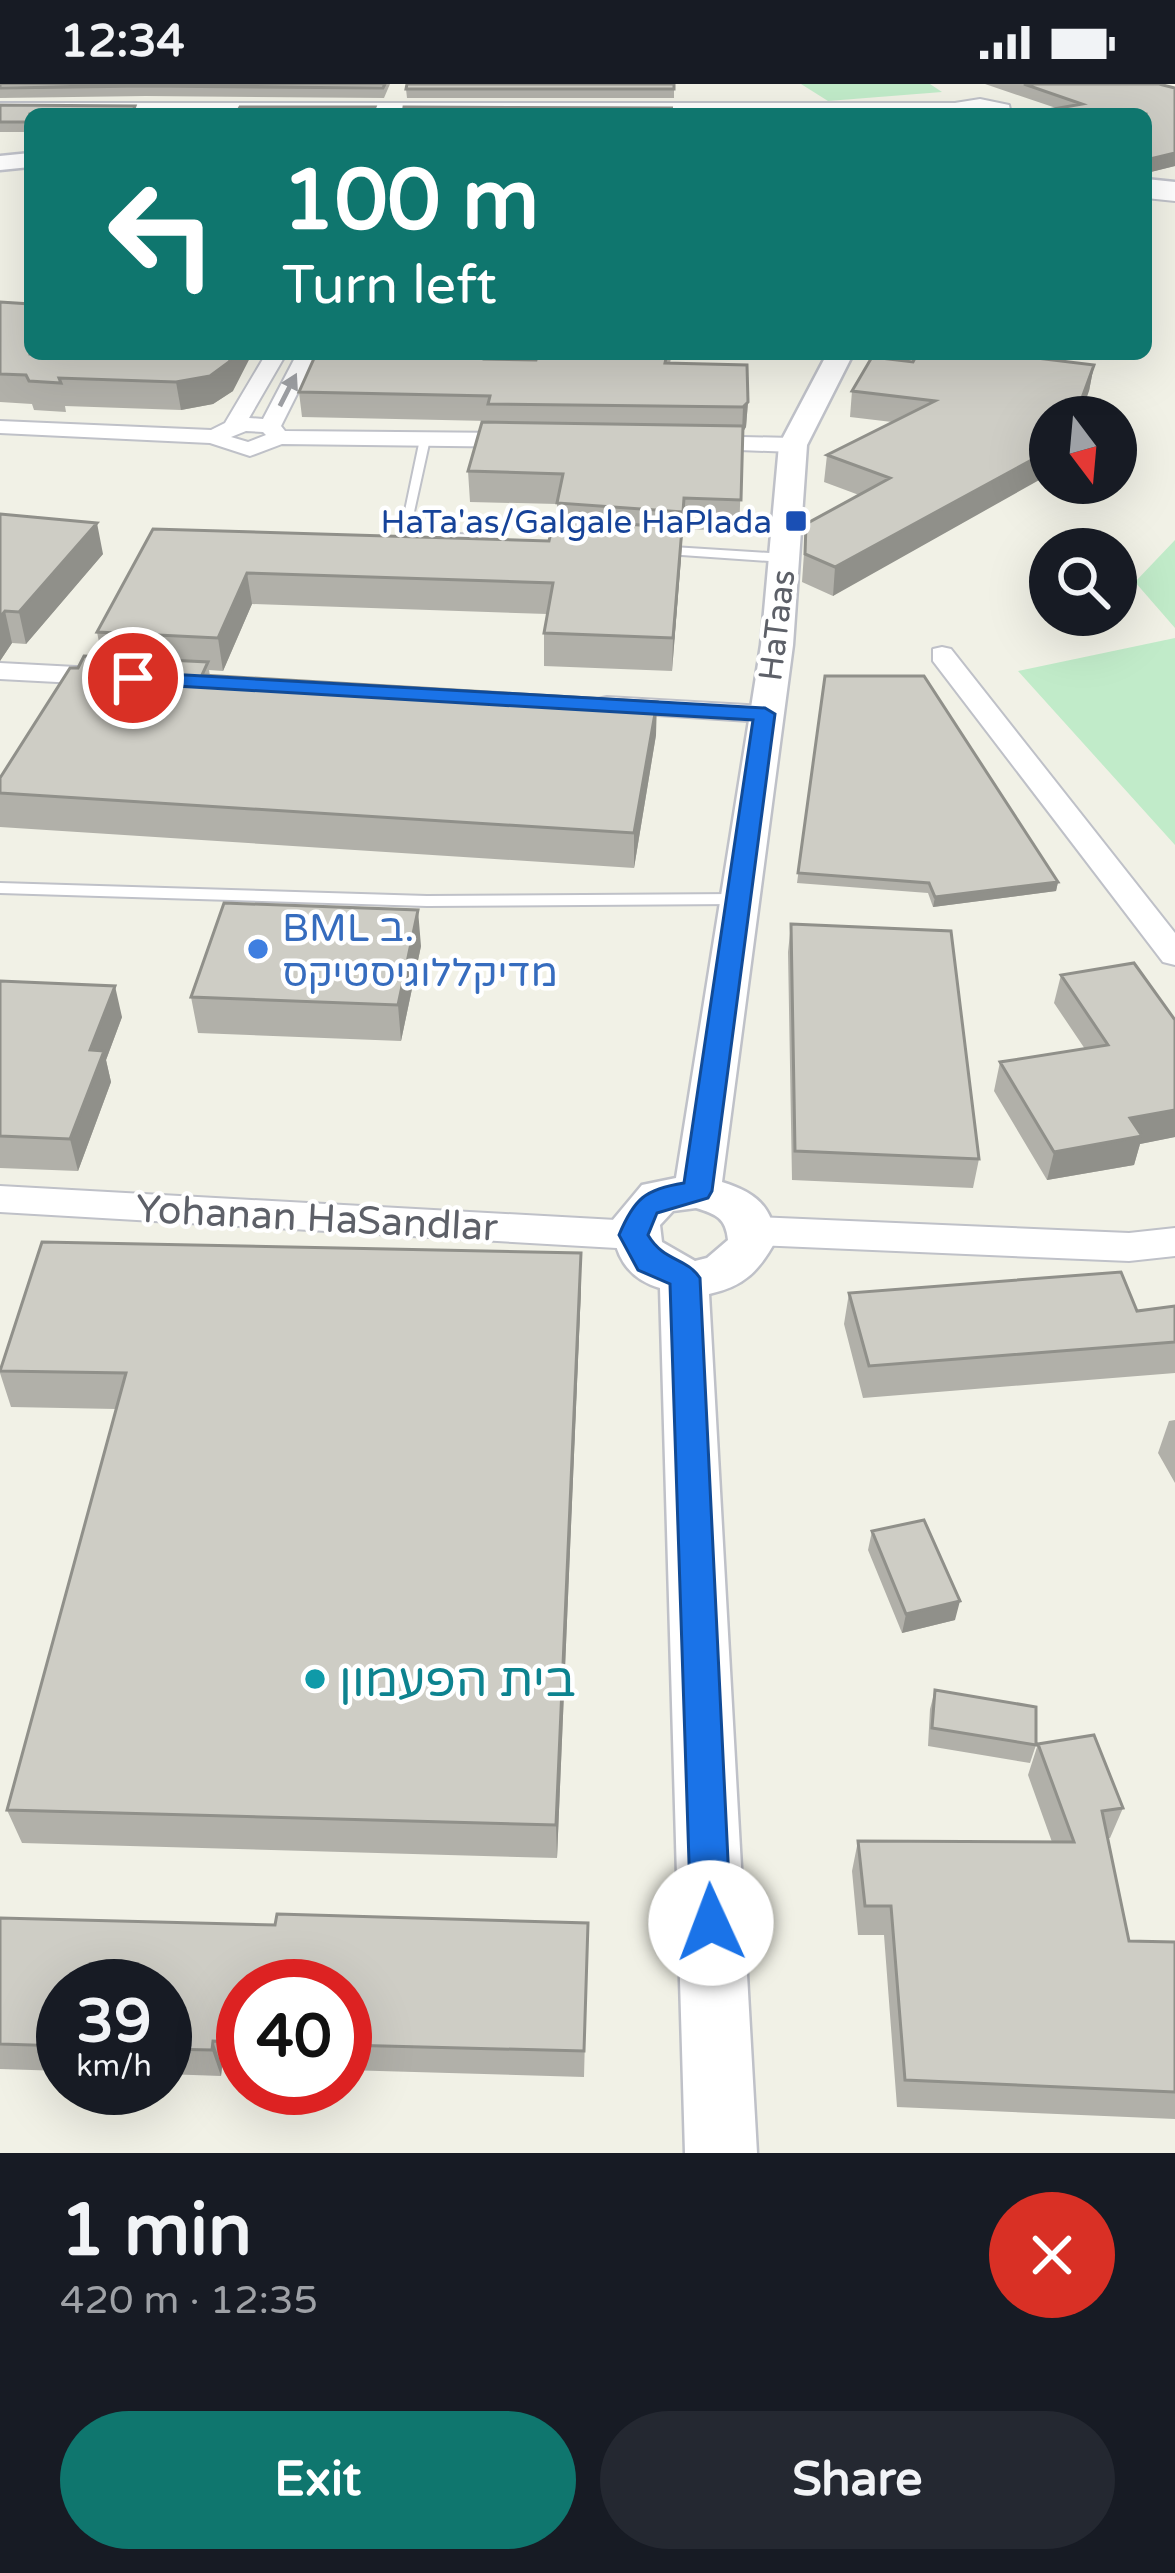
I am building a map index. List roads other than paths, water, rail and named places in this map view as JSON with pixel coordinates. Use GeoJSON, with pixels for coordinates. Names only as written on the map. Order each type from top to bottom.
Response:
{"type":"FeatureCollection","features":[{"type":"Feature","properties":{"kind":"street"},"geometry":{"type":"LineString","coordinates":[[458,106],[461,84]]}},
{"type":"Feature","properties":{"kind":"street"},"geometry":{"type":"LineString","coordinates":[[694,84],[699,106]]}},
{"type":"Feature","properties":{"kind":"street"},"geometry":{"type":"LineString","coordinates":[[996,108],[1012,87]]}},
{"type":"Feature","properties":{"kind":"street"},"geometry":{"type":"LineString","coordinates":[[0,107],[70,108]]}},
{"type":"Feature","properties":{"kind":"street"},"geometry":{"type":"LineString","coordinates":[[334,108],[876,108]]}},
{"type":"Feature","properties":{"kind":"street"},"geometry":{"type":"LineString","coordinates":[[226,431],[272,360]]}},
{"type":"Feature","properties":{"kind":"street"},"geometry":{"type":"LineString","coordinates":[[275,432],[305,360]]}},
{"type":"Feature","properties":{"kind":"street","name":"HaTaas"},"geometry":{"type":"LineString","coordinates":[[698,1191],[765,714],[794,445],[836,360]]}},
{"type":"Feature","properties":{"kind":"street"},"geometry":{"type":"LineString","coordinates":[[0,427],[540,441]]}},
{"type":"Feature","properties":{"kind":"street"},"geometry":{"type":"LineString","coordinates":[[678,443],[794,445]]}},
{"type":"Feature","properties":{"kind":"street"},"geometry":{"type":"LineString","coordinates":[[942,655],[1175,955]]}},
{"type":"Feature","properties":{"kind":"street"},"geometry":{"type":"LineString","coordinates":[[0,671],[139,679]]}},
{"type":"Feature","properties":{"kind":"street"},"geometry":{"type":"LineString","coordinates":[[580,703],[765,714]]}},
{"type":"Feature","properties":{"kind":"street"},"geometry":{"type":"LineString","coordinates":[[698,1191],[742,1208],[755,1231],[748,1257],[736,1267],[704,1278],[685,1278],[649,1262],[634,1235],[645,1207],[659,1197],[698,1191]]}},
{"type":"Feature","properties":{"kind":"street","name":"Yohanan HaSandlar"},"geometry":{"type":"LineString","coordinates":[[0,1199],[634,1235]]}},
{"type":"Feature","properties":{"kind":"street"},"geometry":{"type":"LineString","coordinates":[[755,1231],[1129,1247],[1175,1242]]}},
{"type":"Feature","properties":{"kind":"street"},"geometry":{"type":"LineString","coordinates":[[685,1278],[721,2153]]}},
{"type":"Feature","properties":{"kind":"lane"},"geometry":{"type":"LineString","coordinates":[[425,439],[406,522],[416,532],[437,536],[506,541]]}},
{"type":"Feature","properties":{"kind":"lane"},"geometry":{"type":"LineString","coordinates":[[645,549],[784,557]]}},
{"type":"Feature","properties":{"kind":"lane"},"geometry":{"type":"LineString","coordinates":[[0,888],[427,901],[736,899]]}},
{"type":"Feature","properties":{"kind":"place","name":"HaTa'as/Galgale HaPlada"},"geometry":{"type":"Point","coordinates":[796,521]}},
{"type":"Feature","properties":{"kind":"place","name":"BML ב. מדיקללוגיסטיקס"},"geometry":{"type":"Point","coordinates":[258,949]}},
{"type":"Feature","properties":{"kind":"place","name":"בית הפעמון"},"geometry":{"type":"Point","coordinates":[315,1679]}}]}
